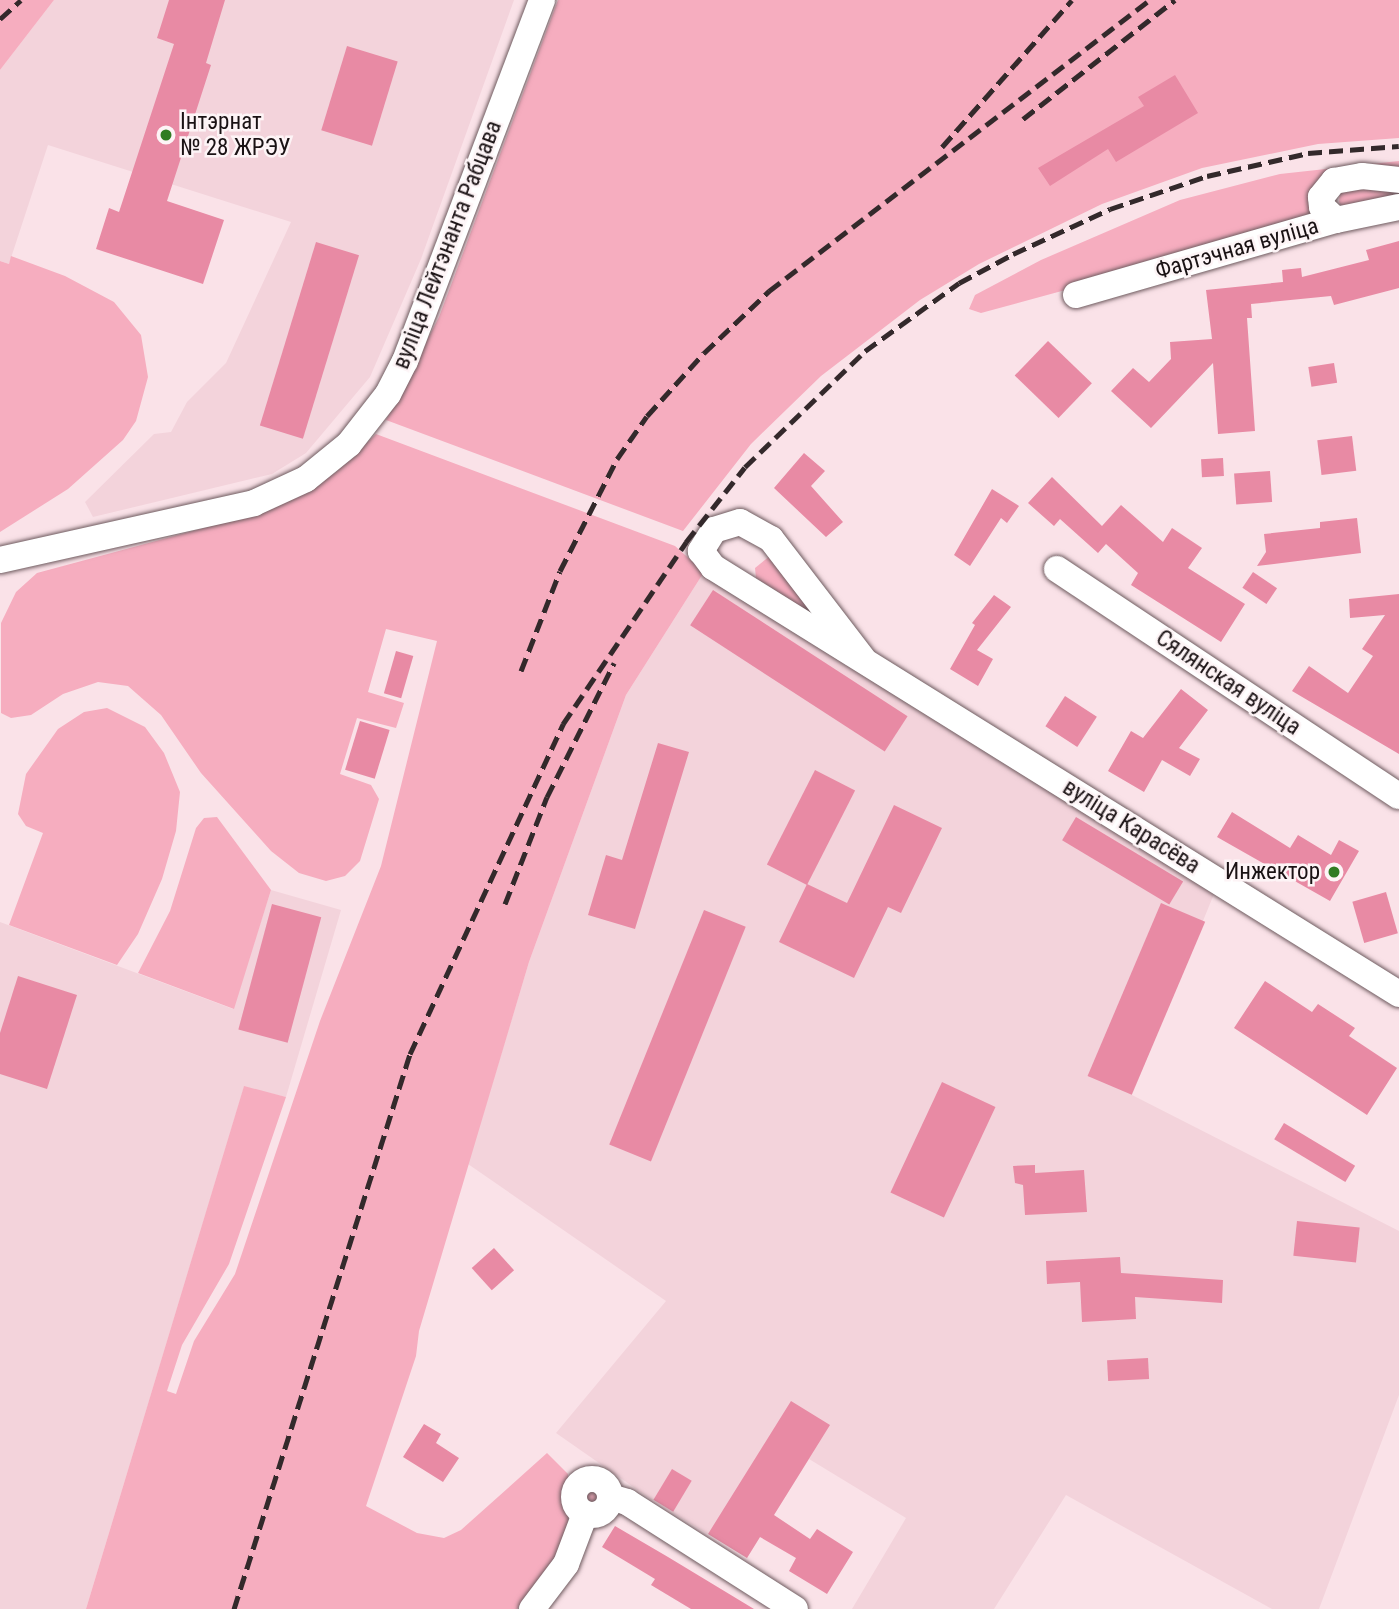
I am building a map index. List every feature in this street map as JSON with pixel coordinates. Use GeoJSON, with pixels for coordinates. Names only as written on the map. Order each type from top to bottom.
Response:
{"type":"FeatureCollection","features":[{"type":"Feature","properties":{"kind":"street","name":"вуліца Лейтэнанта Рабцава"},"geometry":{"type":"LineString","coordinates":[[0,561],[254,503],[306,479],[349,443],[388,394],[410,350],[542,0]]}},
{"type":"Feature","properties":{"kind":"street"},"geometry":{"type":"LineString","coordinates":[[1336,220],[1322,207],[1321,197],[1334,181],[1362,176],[1399,180]]}},
{"type":"Feature","properties":{"kind":"street","name":"Фартэчная вуліца"},"geometry":{"type":"LineString","coordinates":[[1076,295],[1336,220],[1399,208]]}},
{"type":"Feature","properties":{"kind":"street","name":"вуліца Карасёва"},"geometry":{"type":"LineString","coordinates":[[863,659],[771,539],[740,522],[714,530],[701,551],[706,561],[1399,994]]}},
{"type":"Feature","properties":{"kind":"street","name":"Сялянская вуліца"},"geometry":{"type":"LineString","coordinates":[[1056,569],[1399,796]]}},
{"type":"Feature","properties":{"kind":"street"},"geometry":{"type":"LineString","coordinates":[[532,1609],[566,1563],[586,1514],[577,1507],[574,1495],[584,1481],[601,1482],[610,1497],[627,1503],[795,1609]]}},
{"type":"Feature","properties":{"kind":"shaded area"},"geometry":{"type":"Polygon","coordinates":[[[0,0],[54,0],[0,70],[0,0]]]}},
{"type":"Feature","properties":{"kind":"shaded area"},"geometry":{"type":"Polygon","coordinates":[[[54,0],[514,0],[421,259],[370,377],[306,453],[272,474],[93,517],[85,502],[154,434],[171,432],[187,402],[226,363],[291,222],[48,145],[9,264],[0,261],[0,70],[54,0]]]}},
{"type":"Feature","properties":{"kind":"shaded area"},"geometry":{"type":"Polygon","coordinates":[[[558,0],[1399,0],[1399,138],[1318,144],[1202,168],[1102,204],[979,264],[920,300],[821,376],[751,444],[683,531],[386,420],[439,317],[558,0]]]}},
{"type":"Feature","properties":{"kind":"shaded area"},"geometry":{"type":"Polygon","coordinates":[[[1399,161],[1399,174],[1368,172],[1296,227],[981,313],[969,309],[975,295],[1041,260],[1180,200],[1280,174],[1399,161]]]}},
{"type":"Feature","properties":{"kind":"shaded area"},"geometry":{"type":"Polygon","coordinates":[[[1399,183],[1399,203],[1342,207],[1339,202],[1340,192],[1399,183]]]}},
{"type":"Feature","properties":{"kind":"shaded area"},"geometry":{"type":"Polygon","coordinates":[[[11,256],[65,276],[114,302],[141,335],[148,377],[136,421],[123,440],[68,489],[0,532],[0,261],[9,264],[11,256]]]}},
{"type":"Feature","properties":{"kind":"shaded area"},"geometry":{"type":"Polygon","coordinates":[[[376,434],[675,546],[704,572],[626,695],[529,962],[419,1331],[416,1356],[366,1506],[417,1533],[444,1538],[461,1530],[547,1453],[568,1474],[568,1523],[560,1552],[517,1609],[86,1609],[244,1086],[286,1097],[229,1264],[182,1345],[167,1391],[176,1394],[194,1341],[235,1274],[320,1021],[381,866],[437,641],[386,629],[368,692],[404,703],[396,728],[357,718],[340,774],[371,785],[379,799],[360,861],[345,876],[326,881],[299,873],[271,851],[201,773],[161,715],[128,686],[98,682],[63,694],[31,715],[11,718],[1,713],[1,623],[16,592],[37,573],[263,512],[335,473],[376,434]]]}},
{"type":"Feature","properties":{"kind":"shaded area"},"geometry":{"type":"Polygon","coordinates":[[[771,555],[820,619],[756,578],[755,568],[771,555]]]}},
{"type":"Feature","properties":{"kind":"shaded area"},"geometry":{"type":"Polygon","coordinates":[[[704,572],[1216,889],[1132,1095],[1399,1231],[1399,1395],[1319,1609],[1272,1609],[1066,1495],[994,1609],[852,1609],[906,1518],[809,1459],[747,1558],[652,1500],[556,1433],[666,1301],[468,1164],[529,962],[626,695],[704,572]]]}},
{"type":"Feature","properties":{"kind":"shaded area"},"geometry":{"type":"Polygon","coordinates":[[[107,708],[145,727],[164,753],[180,792],[176,831],[162,879],[138,934],[117,965],[9,925],[43,833],[26,826],[18,814],[26,774],[58,729],[84,712],[107,708]]]}},
{"type":"Feature","properties":{"kind":"shaded area"},"geometry":{"type":"Polygon","coordinates":[[[217,817],[271,890],[234,1009],[138,973],[170,911],[196,828],[204,818],[217,817]]]}},
{"type":"Feature","properties":{"kind":"shaded area"},"geometry":{"type":"Polygon","coordinates":[[[271,890],[341,910],[286,1097],[244,1087],[86,1609],[0,1609],[0,922],[233,1009],[271,890]]]}},
{"type":"Feature","properties":{"kind":"shaded area"},"geometry":{"type":"Polygon","coordinates":[[[592,1484],[601,1488],[605,1497],[601,1506],[592,1510],[583,1506],[579,1497],[583,1488],[592,1484]]]}},
{"type":"Feature","properties":{"kind":"building","name":"Інтэрнат № 28 ЖРЭУ"},"geometry":{"type":"Polygon","coordinates":[[[169,0],[225,0],[206,63],[211,65],[167,201],[224,220],[203,284],[96,249],[109,208],[119,212],[174,44],[157,38],[169,0]]]}},
{"type":"Feature","properties":{"kind":"building"},"geometry":{"type":"Polygon","coordinates":[[[347,46],[398,61],[372,146],[321,130],[347,46]]]}},
{"type":"Feature","properties":{"kind":"building"},"geometry":{"type":"Polygon","coordinates":[[[1175,75],[1198,113],[1116,162],[1108,149],[1050,186],[1038,168],[1144,106],[1138,97],[1175,75]]]}},
{"type":"Feature","properties":{"kind":"building"},"geometry":{"type":"Polygon","coordinates":[[[1399,241],[1399,288],[1334,305],[1331,296],[1251,304],[1252,318],[1247,318],[1255,431],[1218,434],[1213,363],[1151,428],[1111,391],[1133,368],[1149,382],[1171,359],[1170,342],[1212,339],[1206,290],[1283,282],[1282,270],[1301,268],[1302,277],[1369,260],[1366,250],[1399,241]]]}},
{"type":"Feature","properties":{"kind":"building"},"geometry":{"type":"Polygon","coordinates":[[[316,242],[359,255],[303,439],[260,426],[316,242]]]}},
{"type":"Feature","properties":{"kind":"building"},"geometry":{"type":"Polygon","coordinates":[[[1048,341],[1092,383],[1059,418],[1015,376],[1048,341]]]}},
{"type":"Feature","properties":{"kind":"building"},"geometry":{"type":"Polygon","coordinates":[[[1334,363],[1337,383],[1311,387],[1308,367],[1334,363]]]}},
{"type":"Feature","properties":{"kind":"building"},"geometry":{"type":"Polygon","coordinates":[[[1352,436],[1356,471],[1322,475],[1317,440],[1352,436]]]}},
{"type":"Feature","properties":{"kind":"building"},"geometry":{"type":"Polygon","coordinates":[[[804,453],[825,471],[811,486],[843,522],[826,537],[774,488],[804,453]]]}},
{"type":"Feature","properties":{"kind":"building"},"geometry":{"type":"Polygon","coordinates":[[[1223,458],[1224,476],[1202,477],[1201,459],[1223,458]]]}},
{"type":"Feature","properties":{"kind":"building"},"geometry":{"type":"Polygon","coordinates":[[[1270,471],[1272,502],[1236,504],[1234,474],[1270,471]]]}},
{"type":"Feature","properties":{"kind":"building"},"geometry":{"type":"Polygon","coordinates":[[[1052,477],[1102,526],[1121,505],[1163,542],[1172,528],[1202,548],[1188,568],[1245,604],[1221,642],[1131,585],[1138,573],[1106,544],[1098,553],[1060,519],[1054,526],[1028,503],[1052,477]]]}},
{"type":"Feature","properties":{"kind":"building"},"geometry":{"type":"Polygon","coordinates":[[[992,489],[1019,506],[1007,523],[1001,518],[970,566],[954,555],[992,489]]]}},
{"type":"Feature","properties":{"kind":"building"},"geometry":{"type":"Polygon","coordinates":[[[1357,518],[1361,553],[1257,566],[1266,552],[1264,534],[1320,528],[1320,522],[1357,518]]]}},
{"type":"Feature","properties":{"kind":"building"},"geometry":{"type":"Polygon","coordinates":[[[1253,572],[1277,588],[1266,604],[1242,588],[1253,572]]]}},
{"type":"Feature","properties":{"kind":"building"},"geometry":{"type":"Polygon","coordinates":[[[713,590],[908,716],[885,752],[690,625],[713,590]]]}},
{"type":"Feature","properties":{"kind":"building"},"geometry":{"type":"Polygon","coordinates":[[[1399,594],[1399,754],[1292,691],[1309,666],[1348,693],[1373,656],[1362,649],[1385,615],[1350,618],[1349,599],[1399,594]]]}},
{"type":"Feature","properties":{"kind":"building"},"geometry":{"type":"Polygon","coordinates":[[[994,595],[1011,607],[977,650],[993,659],[978,686],[950,669],[975,625],[972,623],[994,595]]]}},
{"type":"Feature","properties":{"kind":"building"},"geometry":{"type":"Polygon","coordinates":[[[396,651],[413,656],[401,698],[384,693],[396,651]]]}},
{"type":"Feature","properties":{"kind":"building"},"geometry":{"type":"Polygon","coordinates":[[[1181,689],[1208,710],[1179,748],[1200,759],[1190,776],[1162,760],[1144,792],[1108,771],[1131,731],[1143,738],[1181,689]]]}},
{"type":"Feature","properties":{"kind":"building"},"geometry":{"type":"Polygon","coordinates":[[[1065,696],[1097,717],[1077,747],[1045,726],[1065,696]]]}},
{"type":"Feature","properties":{"kind":"building"},"geometry":{"type":"Polygon","coordinates":[[[360,721],[390,730],[375,779],[345,770],[360,721]]]}},
{"type":"Feature","properties":{"kind":"building"},"geometry":{"type":"Polygon","coordinates":[[[658,743],[689,752],[635,929],[588,915],[606,855],[622,860],[658,743]]]}},
{"type":"Feature","properties":{"kind":"building"},"geometry":{"type":"Polygon","coordinates":[[[815,770],[855,790],[807,885],[767,864],[815,770]]]}},
{"type":"Feature","properties":{"kind":"building"},"geometry":{"type":"Polygon","coordinates":[[[894,805],[942,828],[901,913],[888,907],[854,978],[779,942],[807,884],[847,903],[894,805]]]}},
{"type":"Feature","properties":{"kind":"building"},"geometry":{"type":"Polygon","coordinates":[[[1232,812],[1290,848],[1298,835],[1331,855],[1339,840],[1359,851],[1330,901],[1217,837],[1232,812]]]}},
{"type":"Feature","properties":{"kind":"building"},"geometry":{"type":"Polygon","coordinates":[[[1076,817],[1183,881],[1169,905],[1062,840],[1076,817]]]}},
{"type":"Feature","properties":{"kind":"building"},"geometry":{"type":"Polygon","coordinates":[[[1386,892],[1398,933],[1364,943],[1352,902],[1386,892]]]}},
{"type":"Feature","properties":{"kind":"building"},"geometry":{"type":"Polygon","coordinates":[[[1161,903],[1205,922],[1132,1095],[1088,1076],[1161,903]]]}},
{"type":"Feature","properties":{"kind":"building"},"geometry":{"type":"Polygon","coordinates":[[[272,904],[321,917],[288,1043],[238,1030],[272,904]]]}},
{"type":"Feature","properties":{"kind":"building"},"geometry":{"type":"Polygon","coordinates":[[[704,910],[746,927],[651,1161],[609,1145],[704,910]]]}},
{"type":"Feature","properties":{"kind":"building"},"geometry":{"type":"Polygon","coordinates":[[[18,976],[77,995],[47,1089],[0,1074],[0,1033],[18,976]]]}},
{"type":"Feature","properties":{"kind":"building"},"geometry":{"type":"Polygon","coordinates":[[[1265,981],[1312,1012],[1318,1004],[1355,1028],[1349,1036],[1397,1068],[1367,1115],[1234,1028],[1265,981]]]}},
{"type":"Feature","properties":{"kind":"building"},"geometry":{"type":"Polygon","coordinates":[[[942,1082],[995,1107],[944,1218],[890,1193],[942,1082]]]}},
{"type":"Feature","properties":{"kind":"building"},"geometry":{"type":"Polygon","coordinates":[[[1284,1123],[1355,1166],[1345,1182],[1274,1139],[1284,1123]]]}},
{"type":"Feature","properties":{"kind":"building"},"geometry":{"type":"Polygon","coordinates":[[[1035,1165],[1035,1173],[1084,1170],[1087,1212],[1025,1215],[1023,1185],[1015,1183],[1013,1166],[1035,1165]]]}},
{"type":"Feature","properties":{"kind":"building"},"geometry":{"type":"Polygon","coordinates":[[[1297,1221],[1360,1228],[1356,1262],[1293,1256],[1297,1221]]]}},
{"type":"Feature","properties":{"kind":"building"},"geometry":{"type":"Polygon","coordinates":[[[494,1248],[514,1270],[492,1290],[472,1268],[494,1248]]]}},
{"type":"Feature","properties":{"kind":"building"},"geometry":{"type":"Polygon","coordinates":[[[1120,1257],[1121,1273],[1223,1280],[1222,1303],[1135,1297],[1136,1319],[1082,1322],[1080,1282],[1047,1284],[1046,1261],[1120,1257]]]}},
{"type":"Feature","properties":{"kind":"building"},"geometry":{"type":"Polygon","coordinates":[[[1148,1358],[1149,1379],[1108,1381],[1107,1360],[1148,1358]]]}},
{"type":"Feature","properties":{"kind":"building"},"geometry":{"type":"Polygon","coordinates":[[[791,1401],[830,1425],[774,1515],[810,1539],[817,1529],[853,1552],[827,1594],[789,1571],[796,1558],[760,1537],[747,1558],[708,1534],[791,1401]]]}},
{"type":"Feature","properties":{"kind":"building"},"geometry":{"type":"Polygon","coordinates":[[[424,1424],[441,1434],[436,1443],[459,1458],[443,1482],[403,1457],[424,1424]]]}},
{"type":"Feature","properties":{"kind":"building"},"geometry":{"type":"Polygon","coordinates":[[[672,1469],[692,1481],[673,1512],[653,1500],[672,1469]]]}},
{"type":"Feature","properties":{"kind":"building"},"geometry":{"type":"Polygon","coordinates":[[[615,1526],[754,1609],[691,1609],[651,1585],[655,1579],[602,1547],[615,1526]]]}},
{"type":"Feature","properties":{"kind":"railway"},"geometry":{"type":"LineString","coordinates":[[0,19],[21,0]]}},
{"type":"Feature","properties":{"kind":"railway"},"geometry":{"type":"LineString","coordinates":[[942,147],[1072,0]]}},
{"type":"Feature","properties":{"kind":"railway"},"geometry":{"type":"LineString","coordinates":[[521,671],[560,571],[617,459],[647,416],[704,353],[769,291],[1149,0]]}},
{"type":"Feature","properties":{"kind":"railway"},"geometry":{"type":"LineString","coordinates":[[1023,119],[1175,0]]}},
{"type":"Feature","properties":{"kind":"railway"},"geometry":{"type":"LineString","coordinates":[[234,1609],[410,1054],[563,724],[686,542],[745,467],[865,351],[959,283],[1013,254],[1110,209],[1207,176],[1308,153],[1399,146]]}},
{"type":"Feature","properties":{"kind":"railway"},"geometry":{"type":"LineString","coordinates":[[505,904],[547,797],[614,663]]}},
{"type":"Feature","properties":{"kind":"place","name":"Інтэрнат № 28 ЖРЭУ"},"geometry":{"type":"Point","coordinates":[166,135]}},
{"type":"Feature","properties":{"kind":"place","name":"Инжектор"},"geometry":{"type":"Point","coordinates":[1334,872]}}]}
